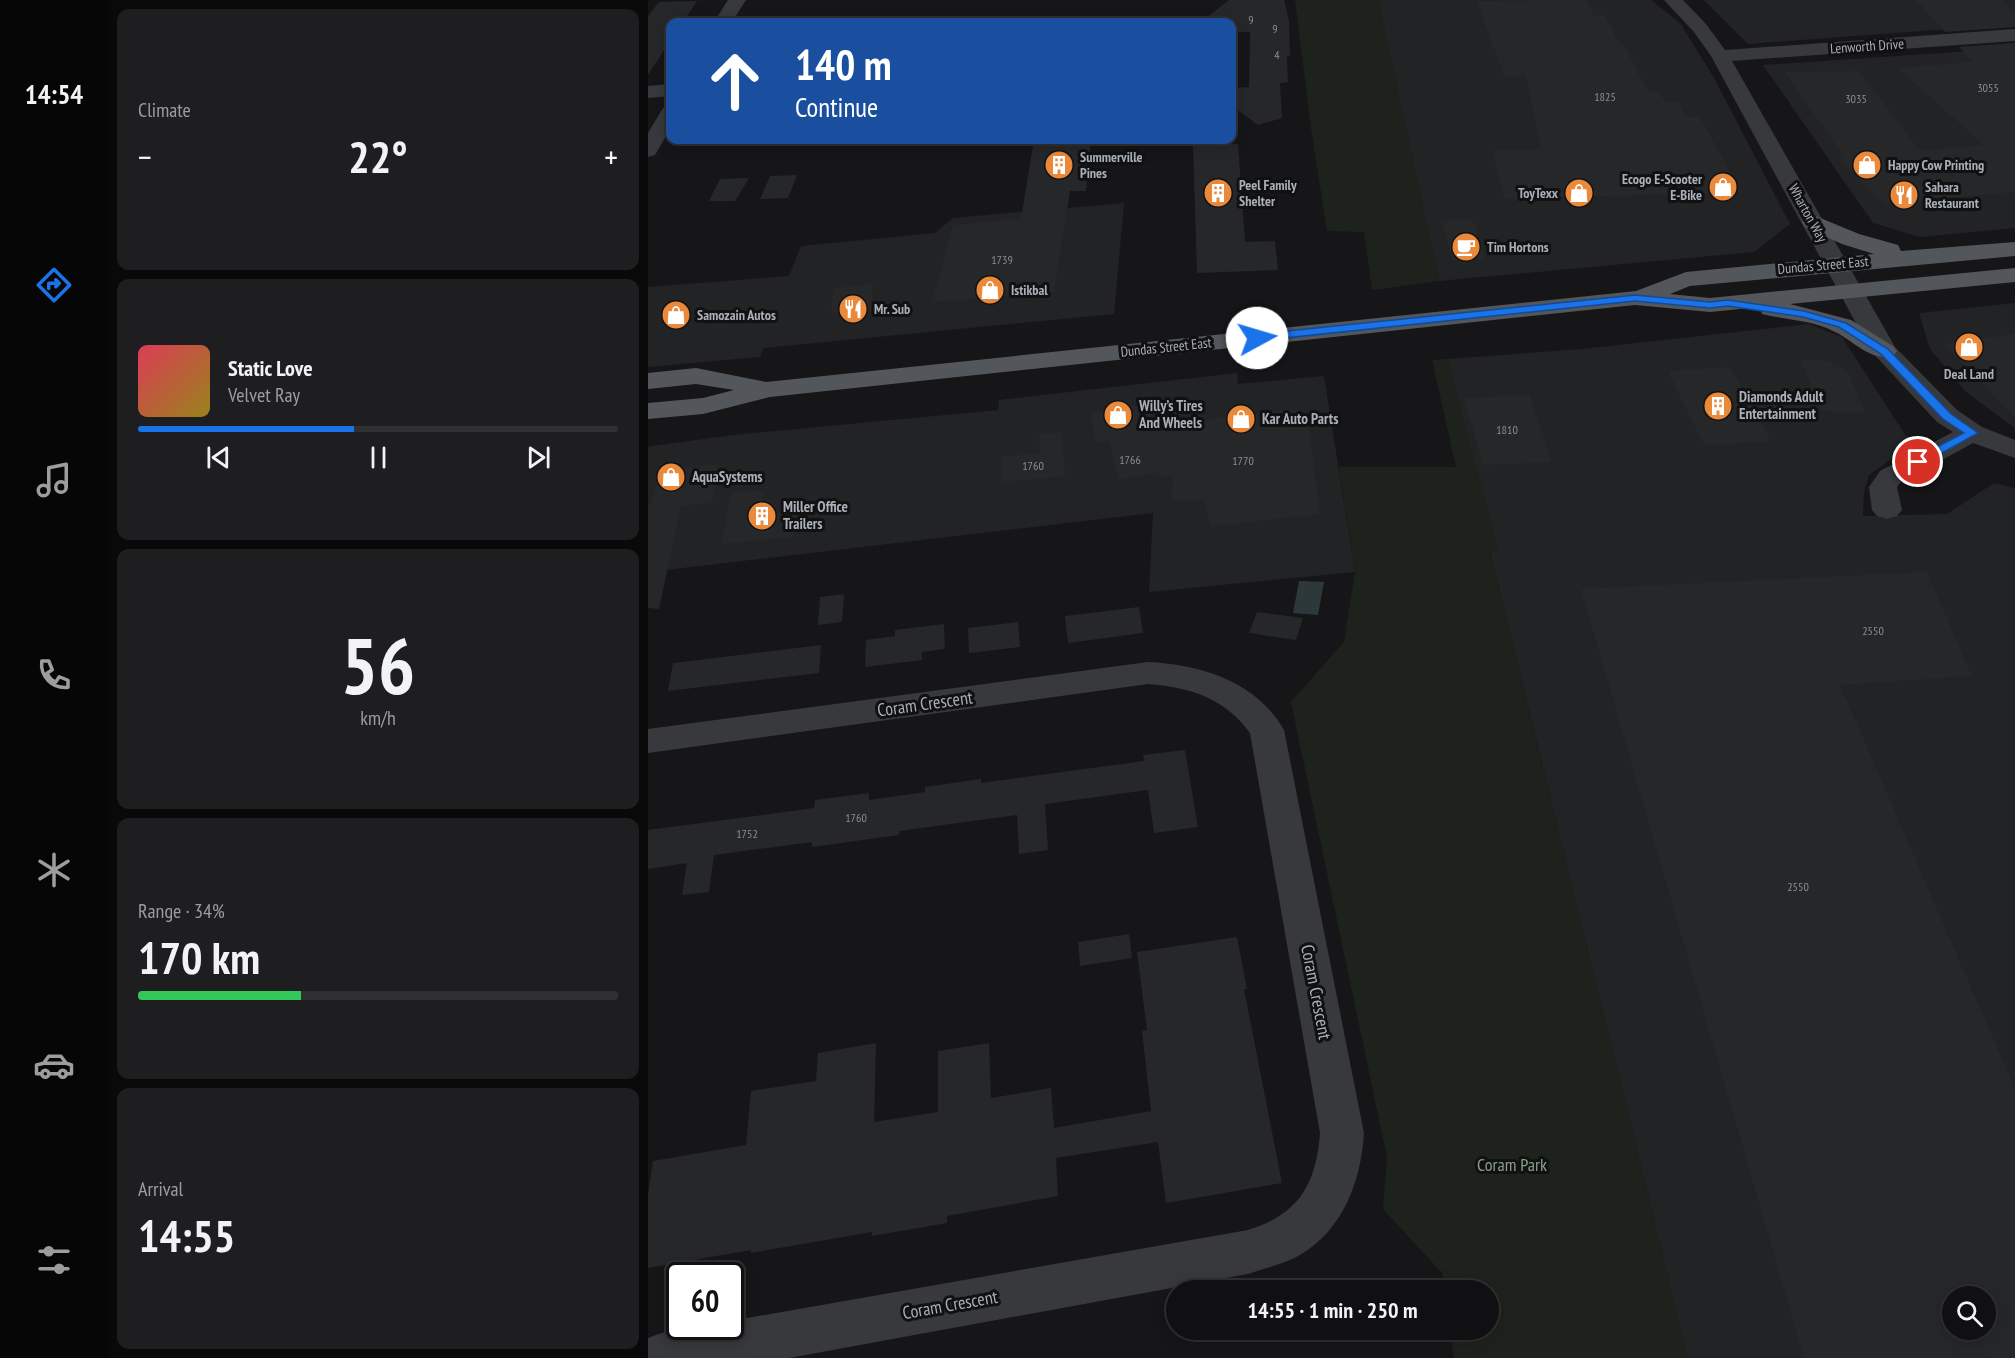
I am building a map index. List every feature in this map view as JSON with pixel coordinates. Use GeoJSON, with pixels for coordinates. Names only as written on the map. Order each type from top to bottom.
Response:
{"type":"FeatureCollection","features":[{"type":"Feature","properties":{"kind":"main road"},"geometry":{"type":"LineString","coordinates":[[1814,222],[1835,235],[1863,245],[1933,256]]}},
{"type":"Feature","properties":{"kind":"main road","name":"Dundas Street East"},"geometry":{"type":"LineString","coordinates":[[1635,298],[1686,279],[1835,263],[2015,249]]}},
{"type":"Feature","properties":{"kind":"main road","name":"Dundas Street East"},"geometry":{"type":"LineString","coordinates":[[648,411],[703,406],[770,389],[1635,298],[1710,305],[2015,275]]}},
{"type":"Feature","properties":{"kind":"main road"},"geometry":{"type":"LineString","coordinates":[[1728,303],[1804,314],[1842,325],[1884,351]]}},
{"type":"Feature","properties":{"kind":"main road","name":"Dundas Street East"},"geometry":{"type":"LineString","coordinates":[[648,381],[696,376],[770,389]]}},
{"type":"Feature","properties":{"kind":"street"},"geometry":{"type":"LineString","coordinates":[[726,18],[737,0]]}},
{"type":"Feature","properties":{"kind":"street","name":"Wharton Way"},"geometry":{"type":"LineString","coordinates":[[1673,0],[1700,28],[1720,56],[1884,351],[1947,416],[1972,433],[2015,450]]}},
{"type":"Feature","properties":{"kind":"street","name":"Lenworth Drive"},"geometry":{"type":"LineString","coordinates":[[1720,56],[2015,35]]}},
{"type":"Feature","properties":{"kind":"street"},"geometry":{"type":"LineString","coordinates":[[648,92],[666,90]]}},
{"type":"Feature","properties":{"kind":"street"},"geometry":{"type":"LineString","coordinates":[[648,151],[666,119]]}},
{"type":"Feature","properties":{"kind":"street"},"geometry":{"type":"LineString","coordinates":[[1887,510],[1883,487],[1890,477],[1972,433]]}},
{"type":"Feature","properties":{"kind":"street","name":"Coram Crescent"},"geometry":{"type":"LineString","coordinates":[[648,741],[1148,673],[1188,677],[1223,690],[1255,712],[1267,730],[1342,1133],[1338,1172],[1329,1194],[1318,1213],[1301,1229],[1282,1241],[1248,1252],[657,1358]]}},
{"type":"Feature","properties":{"kind":"shaded area"},"geometry":{"type":"Polygon","coordinates":[[[1378,0],[1651,0],[1680,23],[1714,78],[1790,224],[1754,252],[1439,281],[1378,0]]]}},
{"type":"Feature","properties":{"kind":"shaded area"},"geometry":{"type":"Polygon","coordinates":[[[1704,0],[2015,0],[2015,24],[1748,44],[1704,0]]]}},
{"type":"Feature","properties":{"kind":"shaded area"},"geometry":{"type":"Polygon","coordinates":[[[2015,48],[2015,228],[1920,237],[1873,223],[1763,65],[2015,48]]]}},
{"type":"Feature","properties":{"kind":"shaded area"},"geometry":{"type":"Polygon","coordinates":[[[1124,203],[1114,314],[764,348],[760,357],[648,367],[648,287],[789,276],[801,246],[935,233],[953,218],[1124,203]]]}},
{"type":"Feature","properties":{"kind":"shaded area"},"geometry":{"type":"Polygon","coordinates":[[[2015,303],[2015,428],[1966,392],[1930,349],[1919,313],[2015,303]]]}},
{"type":"Feature","properties":{"kind":"shaded area"},"geometry":{"type":"Polygon","coordinates":[[[1809,324],[1842,337],[1915,450],[1890,460],[1869,475],[1864,492],[1863,516],[1947,514],[1994,483],[2015,488],[2015,1358],[1688,1358],[1490,552],[1497,550],[1448,359],[1581,349],[1809,324]]]}},
{"type":"Feature","properties":{"kind":"shaded area"},"geometry":{"type":"Polygon","coordinates":[[[1237,373],[1238,384],[1324,376],[1355,572],[1149,592],[1153,513],[648,572],[648,447],[733,435],[998,410],[999,400],[1237,373]]]}},
{"type":"Feature","properties":{"kind":"shaded area"},"geometry":{"type":"Polygon","coordinates":[[[1299,581],[1324,582],[1318,615],[1293,613],[1299,581]]]}},
{"type":"Feature","properties":{"kind":"green space"},"geometry":{"type":"Polygon","coordinates":[[[1295,0],[1378,0],[1439,281],[1372,290],[1364,232],[1327,231],[1295,0]]]}},
{"type":"Feature","properties":{"kind":"green space","name":"Coram Park"},"geometry":{"type":"Polygon","coordinates":[[[1448,359],[1498,550],[1490,553],[1688,1358],[1454,1358],[1452,1340],[1499,1340],[1499,1280],[1443,1280],[1442,1273],[1383,1209],[1387,1157],[1291,702],[1344,642],[1355,572],[1339,467],[1456,467],[1432,360],[1448,359]]]}},
{"type":"Feature","properties":{"kind":"building"},"geometry":{"type":"Polygon","coordinates":[[[1229,0],[1284,0],[1289,21],[1290,56],[1287,56],[1288,82],[1280,83],[1282,118],[1258,125],[1236,109],[1236,88],[1249,87],[1250,32],[1236,32],[1236,18],[1206,18],[1229,0]]]}},
{"type":"Feature","properties":{"kind":"building"},"geometry":{"type":"Polygon","coordinates":[[[1586,0],[1594,16],[1605,15],[1619,43],[1623,43],[1648,92],[1659,91],[1665,102],[1678,102],[1686,117],[1700,117],[1741,192],[1504,199],[1492,151],[1541,149],[1526,75],[1504,76],[1477,1],[1586,0]]]}},
{"type":"Feature","properties":{"kind":"building"},"geometry":{"type":"Polygon","coordinates":[[[1916,0],[2002,0],[2015,13],[2015,27],[1945,32],[1916,0]]]}},
{"type":"Feature","properties":{"kind":"building"},"geometry":{"type":"Polygon","coordinates":[[[697,1],[686,18],[666,18],[666,47],[648,75],[648,16],[659,2],[697,1]]]}},
{"type":"Feature","properties":{"kind":"building"},"geometry":{"type":"Polygon","coordinates":[[[2015,43],[2015,192],[1884,204],[1838,158],[1844,157],[1785,72],[1859,71],[1920,151],[1984,145],[1898,68],[1973,62],[1959,47],[2015,43]]]}},
{"type":"Feature","properties":{"kind":"building"},"geometry":{"type":"Polygon","coordinates":[[[1033,144],[1091,144],[1086,191],[1070,191],[1054,292],[932,302],[953,225],[1021,219],[1033,144]]]}},
{"type":"Feature","properties":{"kind":"building","name":"Peel Family Shelter"},"geometry":{"type":"Polygon","coordinates":[[[1238,144],[1245,242],[1275,241],[1278,270],[1197,273],[1193,145],[1238,144]]]}},
{"type":"Feature","properties":{"kind":"building"},"geometry":{"type":"Polygon","coordinates":[[[797,175],[788,198],[760,199],[770,176],[797,175]]]}},
{"type":"Feature","properties":{"kind":"building"},"geometry":{"type":"Polygon","coordinates":[[[749,178],[735,201],[709,201],[720,179],[749,178]]]}},
{"type":"Feature","properties":{"kind":"building"},"geometry":{"type":"Polygon","coordinates":[[[1473,220],[1485,259],[1453,260],[1441,221],[1473,220]]]}},
{"type":"Feature","properties":{"kind":"building"},"geometry":{"type":"Polygon","coordinates":[[[873,284],[871,310],[831,313],[833,288],[873,284]]]}},
{"type":"Feature","properties":{"kind":"building"},"geometry":{"type":"Polygon","coordinates":[[[2015,334],[2015,417],[1944,344],[2015,334]]]}},
{"type":"Feature","properties":{"kind":"building"},"geometry":{"type":"Polygon","coordinates":[[[1800,360],[1824,360],[1847,370],[1865,412],[1822,411],[1800,360]]]}},
{"type":"Feature","properties":{"kind":"building","name":"Diamonds Adult Entertainment"},"geometry":{"type":"Polygon","coordinates":[[[1730,367],[1771,441],[1704,445],[1668,371],[1730,367]]]}},
{"type":"Feature","properties":{"kind":"building"},"geometry":{"type":"Polygon","coordinates":[[[1530,395],[1552,462],[1483,465],[1464,398],[1530,395]]]}},
{"type":"Feature","properties":{"kind":"building"},"geometry":{"type":"Polygon","coordinates":[[[1152,404],[1150,426],[1297,409],[1296,414],[1307,413],[1320,514],[1211,526],[1204,499],[1172,501],[1173,476],[1159,477],[1158,473],[1118,479],[1110,441],[1096,442],[1090,413],[1152,404]]]}},
{"type":"Feature","properties":{"kind":"building"},"geometry":{"type":"Polygon","coordinates":[[[1062,432],[1065,476],[1002,482],[1001,457],[1040,453],[1039,434],[1062,432]]]}},
{"type":"Feature","properties":{"kind":"building"},"geometry":{"type":"Polygon","coordinates":[[[719,464],[712,503],[681,506],[659,609],[648,608],[648,504],[650,504],[659,470],[719,464]]]}},
{"type":"Feature","properties":{"kind":"building","name":"Miller Office Trailers"},"geometry":{"type":"Polygon","coordinates":[[[764,490],[760,515],[797,511],[793,537],[722,544],[731,493],[764,490]]]}},
{"type":"Feature","properties":{"kind":"building"},"geometry":{"type":"Polygon","coordinates":[[[1927,572],[1972,676],[1840,685],[2015,1089],[2015,1358],[1804,1358],[1581,589],[1927,572]]]}},
{"type":"Feature","properties":{"kind":"building"},"geometry":{"type":"Polygon","coordinates":[[[844,594],[842,622],[818,625],[820,597],[844,594]]]}},
{"type":"Feature","properties":{"kind":"building"},"geometry":{"type":"Polygon","coordinates":[[[1139,607],[1143,633],[1068,643],[1065,616],[1139,607]]]}},
{"type":"Feature","properties":{"kind":"building"},"geometry":{"type":"Polygon","coordinates":[[[1257,612],[1303,618],[1296,640],[1249,633],[1257,612]]]}},
{"type":"Feature","properties":{"kind":"building"},"geometry":{"type":"Polygon","coordinates":[[[1018,622],[1020,647],[969,653],[968,628],[1018,622]]]}},
{"type":"Feature","properties":{"kind":"building"},"geometry":{"type":"Polygon","coordinates":[[[944,624],[945,649],[922,652],[922,660],[865,667],[866,640],[895,636],[895,630],[944,624]]]}},
{"type":"Feature","properties":{"kind":"building"},"geometry":{"type":"Polygon","coordinates":[[[821,645],[819,673],[668,691],[673,663],[821,645]]]}},
{"type":"Feature","properties":{"kind":"building"},"geometry":{"type":"Polygon","coordinates":[[[1185,750],[1198,827],[1154,833],[1148,790],[1045,804],[1048,850],[1019,854],[1017,815],[899,831],[899,835],[812,847],[812,842],[714,855],[709,892],[682,895],[687,863],[648,869],[648,830],[814,808],[815,800],[869,793],[869,800],[925,792],[925,787],[981,779],[981,783],[1144,761],[1143,755],[1185,750]]]}},
{"type":"Feature","properties":{"kind":"building"},"geometry":{"type":"Polygon","coordinates":[[[1129,934],[1132,958],[1080,966],[1078,942],[1129,934]]]}},
{"type":"Feature","properties":{"kind":"building"},"geometry":{"type":"Polygon","coordinates":[[[1237,937],[1247,989],[1244,989],[1282,1183],[1166,1203],[1158,1142],[1056,1158],[1058,1196],[947,1216],[947,1223],[872,1236],[872,1232],[751,1253],[751,1250],[682,1262],[666,1262],[666,1265],[648,1268],[648,1195],[653,1161],[746,1145],[751,1091],[816,1081],[818,1053],[876,1043],[874,1122],[938,1112],[938,1051],[989,1043],[991,1098],[1051,1088],[1054,1128],[1151,1111],[1142,1031],[1147,1030],[1137,952],[1237,937]]]}},
{"type":"Feature","properties":{"kind":"place","name":"Summerville Pines"},"geometry":{"type":"Point","coordinates":[1059,165]}},
{"type":"Feature","properties":{"kind":"place","name":"Happy Cow Printing"},"geometry":{"type":"Point","coordinates":[1867,165]}},
{"type":"Feature","properties":{"kind":"place","name":"Ecogo E-Scooter E-Bike"},"geometry":{"type":"Point","coordinates":[1723,187]}},
{"type":"Feature","properties":{"kind":"place","name":"Peel Family Shelter"},"geometry":{"type":"Point","coordinates":[1218,193]}},
{"type":"Feature","properties":{"kind":"place","name":"ToyTexx"},"geometry":{"type":"Point","coordinates":[1579,193]}},
{"type":"Feature","properties":{"kind":"place","name":"Sahara Restaurant"},"geometry":{"type":"Point","coordinates":[1904,195]}},
{"type":"Feature","properties":{"kind":"place","name":"Tim Hortons"},"geometry":{"type":"Point","coordinates":[1466,247]}},
{"type":"Feature","properties":{"kind":"place","name":"Istikbal"},"geometry":{"type":"Point","coordinates":[990,290]}},
{"type":"Feature","properties":{"kind":"place","name":"Mr. Sub"},"geometry":{"type":"Point","coordinates":[853,309]}},
{"type":"Feature","properties":{"kind":"place","name":"Samozain Autos"},"geometry":{"type":"Point","coordinates":[676,315]}},
{"type":"Feature","properties":{"kind":"place","name":"Deal Land"},"geometry":{"type":"Point","coordinates":[1969,347]}},
{"type":"Feature","properties":{"kind":"place","name":"Diamonds Adult Entertainment"},"geometry":{"type":"Point","coordinates":[1718,406]}},
{"type":"Feature","properties":{"kind":"place","name":"Willy’s Tires And Wheels"},"geometry":{"type":"Point","coordinates":[1118,415]}},
{"type":"Feature","properties":{"kind":"place","name":"Kar Auto Parts"},"geometry":{"type":"Point","coordinates":[1241,419]}},
{"type":"Feature","properties":{"kind":"place","name":"AquaSystems"},"geometry":{"type":"Point","coordinates":[671,477]}},
{"type":"Feature","properties":{"kind":"place","name":"Miller Office Trailers"},"geometry":{"type":"Point","coordinates":[762,516]}},
{"type":"Feature","properties":{"kind":"route"},"geometry":{"type":"LineString","coordinates":[[1257,338],[1635,298],[1710,305],[1728,303],[1804,314],[1842,325],[1884,351],[1947,416],[1972,433],[1918,462]]}}]}
